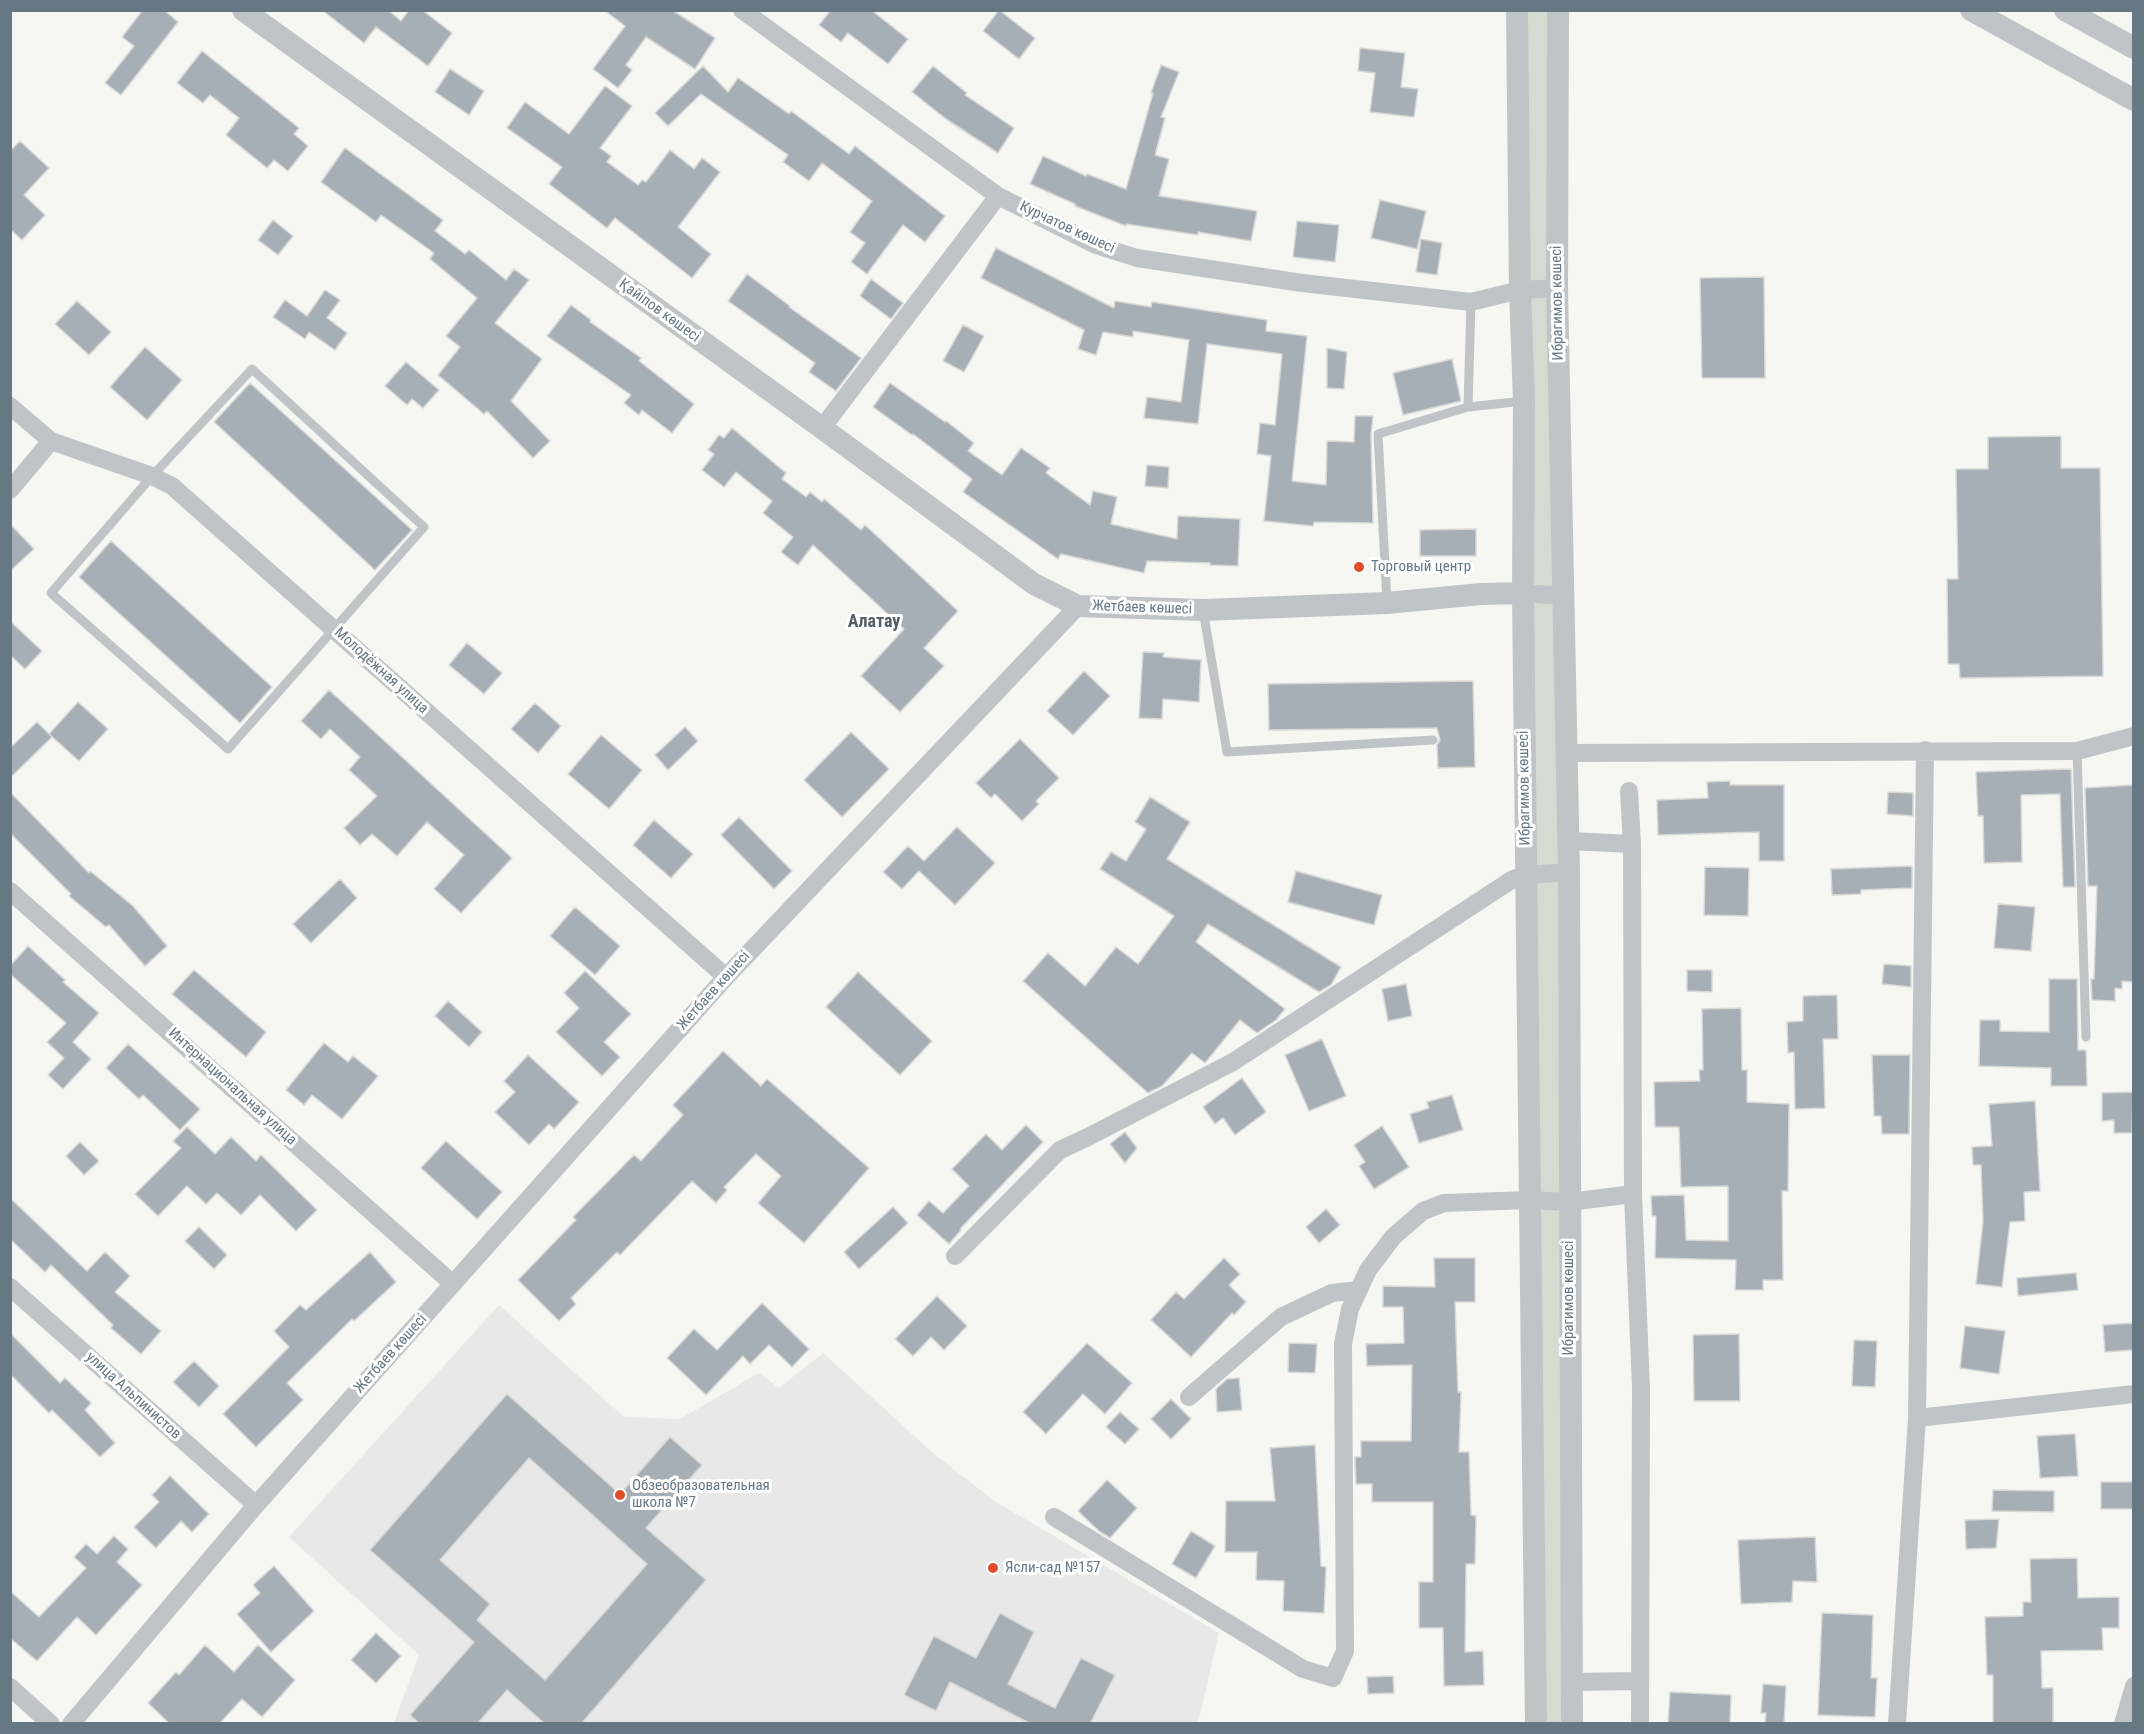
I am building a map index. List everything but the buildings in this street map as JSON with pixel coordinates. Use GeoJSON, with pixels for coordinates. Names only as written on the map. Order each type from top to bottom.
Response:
{"type":"FeatureCollection","features":[{"type":"Feature","properties":{"kind":"street","name":"Қайіпов көшесі"},"geometry":{"type":"LineString","coordinates":[[243,10],[1034,584],[1078,606]]}},
{"type":"Feature","properties":{"kind":"street","name":"Курчатов көшесі"},"geometry":{"type":"LineString","coordinates":[[742,10],[998,196],[1096,245],[1137,258],[1302,283],[1471,302],[1520,290],[1557,288]]}},
{"type":"Feature","properties":{"kind":"street","name":"Ибрагимов көшесі"},"geometry":{"type":"LineString","coordinates":[[1517,10],[1520,290],[1524,401],[1523,592],[1536,1724]]}},
{"type":"Feature","properties":{"kind":"street","name":"Ибрагимов көшесі"},"geometry":{"type":"LineString","coordinates":[[1558,10],[1557,288],[1569,872],[1572,1724]]}},
{"type":"Feature","properties":{"kind":"street"},"geometry":{"type":"LineString","coordinates":[[1971,10],[2133,100]]}},
{"type":"Feature","properties":{"kind":"street"},"geometry":{"type":"LineString","coordinates":[[2065,10],[2133,48]]}},
{"type":"Feature","properties":{"kind":"street"},"geometry":{"type":"LineString","coordinates":[[822,429],[998,196]]}},
{"type":"Feature","properties":{"kind":"street","name":"Молодёжная улица"},"geometry":{"type":"LineString","coordinates":[[10,406],[51,441],[152,476],[172,486],[726,977]]}},
{"type":"Feature","properties":{"kind":"street"},"geometry":{"type":"LineString","coordinates":[[10,490],[51,441]]}},
{"type":"Feature","properties":{"kind":"street"},"geometry":{"type":"LineString","coordinates":[[1523,592],[1564,596]]}},
{"type":"Feature","properties":{"kind":"street","name":"Жетбаев көшесі"},"geometry":{"type":"LineString","coordinates":[[71,1724],[256,1505],[726,977],[1078,606],[1203,610],[1387,603],[1523,592]]}},
{"type":"Feature","properties":{"kind":"street"},"geometry":{"type":"LineString","coordinates":[[1567,753],[2077,751],[2133,736]]}},
{"type":"Feature","properties":{"kind":"street"},"geometry":{"type":"LineString","coordinates":[[1897,1724],[1917,1418],[1925,750]]}},
{"type":"Feature","properties":{"kind":"street"},"geometry":{"type":"LineString","coordinates":[[1629,791],[1632,844],[1633,1194],[1641,1388],[1640,1724]]}},
{"type":"Feature","properties":{"kind":"street"},"geometry":{"type":"LineString","coordinates":[[1568,841],[1632,844]]}},
{"type":"Feature","properties":{"kind":"street"},"geometry":{"type":"LineString","coordinates":[[955,1256],[1060,1149],[1088,1137],[1233,1062],[1513,879],[1526,875],[1569,872]]}},
{"type":"Feature","properties":{"kind":"street","name":"Интернациональная улица"},"geometry":{"type":"LineString","coordinates":[[10,891],[453,1284]]}},
{"type":"Feature","properties":{"kind":"street"},"geometry":{"type":"LineString","coordinates":[[1054,1517],[1304,1669],[1333,1678],[1345,1651],[1343,1344],[1350,1309],[1368,1270],[1393,1237],[1423,1211],[1444,1203],[1529,1200],[1569,1202],[1633,1194]]}},
{"type":"Feature","properties":{"kind":"street","name":"улица Альпинистов"},"geometry":{"type":"LineString","coordinates":[[10,1287],[256,1505]]}},
{"type":"Feature","properties":{"kind":"street"},"geometry":{"type":"LineString","coordinates":[[1189,1397],[1281,1317],[1332,1293],[1359,1290]]}},
{"type":"Feature","properties":{"kind":"street"},"geometry":{"type":"LineString","coordinates":[[1917,1418],[2133,1394]]}},
{"type":"Feature","properties":{"kind":"street"},"geometry":{"type":"LineString","coordinates":[[1572,1682],[1640,1681]]}},
{"type":"Feature","properties":{"kind":"street"},"geometry":{"type":"LineString","coordinates":[[2123,1724],[2133,1686]]}},
{"type":"Feature","properties":{"kind":"street"},"geometry":{"type":"LineString","coordinates":[[10,1687],[51,1724]]}},
{"type":"Feature","properties":{"kind":"lane"},"geometry":{"type":"LineString","coordinates":[[1468,408],[1471,302]]}},
{"type":"Feature","properties":{"kind":"lane"},"geometry":{"type":"LineString","coordinates":[[252,369],[424,527],[334,629],[228,749],[51,593],[152,476],[252,369]]}},
{"type":"Feature","properties":{"kind":"lane"},"geometry":{"type":"LineString","coordinates":[[1387,603],[1378,434],[1468,408],[1524,401]]}},
{"type":"Feature","properties":{"kind":"lane"},"geometry":{"type":"LineString","coordinates":[[1203,610],[1227,752],[1433,740]]}},
{"type":"Feature","properties":{"kind":"lane"},"geometry":{"type":"LineString","coordinates":[[2077,751],[2086,1037]]}},
{"type":"Feature","properties":{"kind":"shaded area"},"geometry":{"type":"Polygon","coordinates":[[[1519,11],[1548,11],[1554,287],[1523,288],[1519,11]]]}},
{"type":"Feature","properties":{"kind":"shaded area"},"geometry":{"type":"Polygon","coordinates":[[[1555,291],[1560,592],[1530,589],[1524,292],[1555,291]]]}},
{"type":"Feature","properties":{"kind":"shaded area"},"geometry":{"type":"Polygon","coordinates":[[[1529,596],[1561,599],[1564,868],[1534,869],[1529,596]]]}},
{"type":"Feature","properties":{"kind":"shaded area"},"geometry":{"type":"Polygon","coordinates":[[[1565,875],[1569,1724],[1539,1723],[1533,877],[1565,875]]]}},
{"type":"Feature","properties":{"kind":"shaded area","name":"Обзеобразовательная школа №7"},"geometry":{"type":"Polygon","coordinates":[[[499,1305],[624,1417],[680,1419],[759,1373],[779,1388],[823,1353],[934,1454],[996,1502],[1219,1633],[1198,1723],[394,1723],[419,1655],[289,1537],[499,1305]]]}},
{"type":"Feature","properties":{"kind":"place","name":"Торговый центр"},"geometry":{"type":"Point","coordinates":[1359,567]}},
{"type":"Feature","properties":{"kind":"place","name":"Обзеобразовательная школа №7"},"geometry":{"type":"Point","coordinates":[620,1495]}},
{"type":"Feature","properties":{"kind":"place","name":"Ясли-сад №157"},"geometry":{"type":"Point","coordinates":[993,1568]}},
{"type":"Feature","properties":{"kind":"district","name":"Алатау"},"geometry":{"type":"Point","coordinates":[874,622]}}]}
